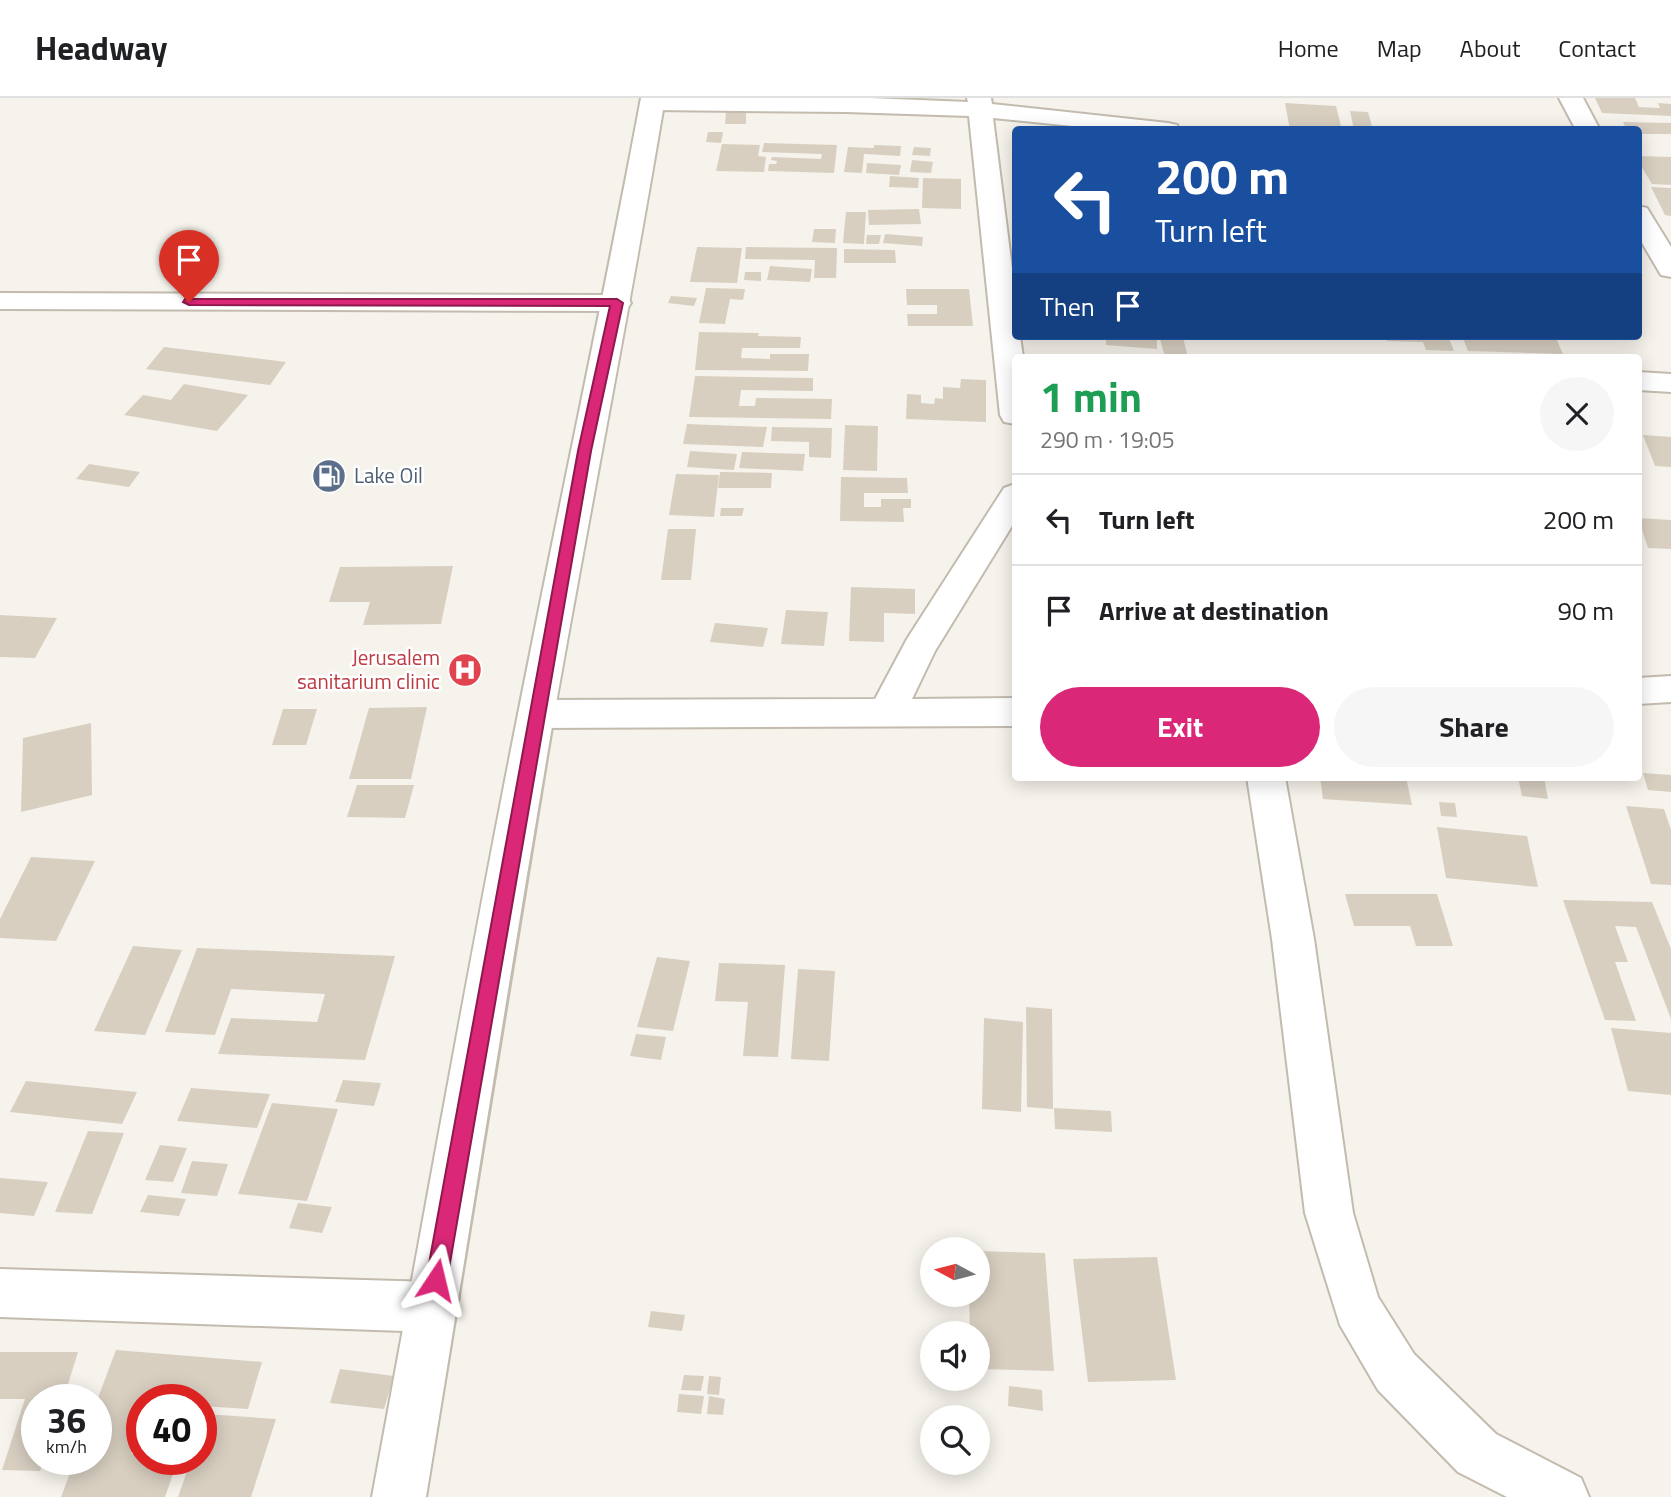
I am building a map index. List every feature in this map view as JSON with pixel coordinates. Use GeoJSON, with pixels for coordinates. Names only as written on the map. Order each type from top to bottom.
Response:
{"type":"FeatureCollection","features":[{"type":"Feature","properties":{"kind":"street"},"geometry":{"type":"LineString","coordinates":[[1129,124],[1137,98]]}},
{"type":"Feature","properties":{"kind":"street"},"geometry":{"type":"LineString","coordinates":[[1571,98],[1586,126]]}},
{"type":"Feature","properties":{"kind":"street"},"geometry":{"type":"LineString","coordinates":[[400,1497],[537,714],[585,451],[617,303],[653,100],[980,104],[1142,126]]}},
{"type":"Feature","properties":{"kind":"street"},"geometry":{"type":"LineString","coordinates":[[980,104],[1012,388]]}},
{"type":"Feature","properties":{"kind":"street"},"geometry":{"type":"LineString","coordinates":[[1642,221],[1671,271],[1642,273]]}},
{"type":"Feature","properties":{"kind":"street"},"geometry":{"type":"LineString","coordinates":[[0,301],[617,303]]}},
{"type":"Feature","properties":{"kind":"street"},"geometry":{"type":"LineString","coordinates":[[1642,381],[1671,383]]}},
{"type":"Feature","properties":{"kind":"street"},"geometry":{"type":"LineString","coordinates":[[887,712],[925,638],[1012,500]]}},
{"type":"Feature","properties":{"kind":"street"},"geometry":{"type":"LineString","coordinates":[[1642,691],[1671,689]]}},
{"type":"Feature","properties":{"kind":"street"},"geometry":{"type":"LineString","coordinates":[[537,714],[1012,712]]}},
{"type":"Feature","properties":{"kind":"street"},"geometry":{"type":"LineString","coordinates":[[1267,781],[1293,939],[1329,1213],[1357,1308],[1396,1372],[1477,1452],[1562,1497]]}},
{"type":"Feature","properties":{"kind":"street"},"geometry":{"type":"LineString","coordinates":[[0,1293],[432,1307]]}},
{"type":"Feature","properties":{"kind":"building"},"geometry":{"type":"Polygon","coordinates":[[[1595,98],[1635,98],[1639,107],[1660,108],[1658,103],[1671,104],[1671,116],[1602,113],[1595,98]]]}},
{"type":"Feature","properties":{"kind":"building"},"geometry":{"type":"Polygon","coordinates":[[[1285,103],[1336,106],[1341,126],[1289,126],[1285,103]]]}},
{"type":"Feature","properties":{"kind":"building"},"geometry":{"type":"Polygon","coordinates":[[[746,111],[746,124],[725,124],[726,112],[746,111]]]}},
{"type":"Feature","properties":{"kind":"building"},"geometry":{"type":"Polygon","coordinates":[[[1350,111],[1368,112],[1372,126],[1353,126],[1350,111]]]}},
{"type":"Feature","properties":{"kind":"building"},"geometry":{"type":"Polygon","coordinates":[[[1623,122],[1671,123],[1671,134],[1642,134],[1642,126],[1625,126],[1623,122]]]}},
{"type":"Feature","properties":{"kind":"building"},"geometry":{"type":"Polygon","coordinates":[[[708,132],[723,132],[721,143],[706,142],[708,132]]]}},
{"type":"Feature","properties":{"kind":"building"},"geometry":{"type":"Polygon","coordinates":[[[764,143],[837,145],[834,173],[768,171],[769,164],[776,164],[777,161],[771,160],[772,157],[821,159],[822,154],[762,152],[764,143]]]}},
{"type":"Feature","properties":{"kind":"building"},"geometry":{"type":"Polygon","coordinates":[[[722,144],[760,145],[758,156],[766,157],[764,172],[716,171],[722,144]]]}},
{"type":"Feature","properties":{"kind":"building"},"geometry":{"type":"Polygon","coordinates":[[[874,145],[901,146],[900,156],[864,154],[862,173],[844,172],[848,147],[874,148],[874,145]]]}},
{"type":"Feature","properties":{"kind":"building"},"geometry":{"type":"Polygon","coordinates":[[[914,147],[931,148],[930,156],[912,155],[914,147]]]}},
{"type":"Feature","properties":{"kind":"building"},"geometry":{"type":"Polygon","coordinates":[[[1642,156],[1671,157],[1671,185],[1652,184],[1642,168],[1642,156]]]}},
{"type":"Feature","properties":{"kind":"building"},"geometry":{"type":"Polygon","coordinates":[[[912,160],[933,162],[931,173],[910,172],[912,160]]]}},
{"type":"Feature","properties":{"kind":"building"},"geometry":{"type":"Polygon","coordinates":[[[867,163],[901,165],[899,175],[866,173],[867,163]]]}},
{"type":"Feature","properties":{"kind":"building"},"geometry":{"type":"Polygon","coordinates":[[[890,176],[919,178],[918,188],[889,187],[890,176]]]}},
{"type":"Feature","properties":{"kind":"building"},"geometry":{"type":"Polygon","coordinates":[[[923,178],[961,179],[961,209],[922,208],[923,178]]]}},
{"type":"Feature","properties":{"kind":"building"},"geometry":{"type":"Polygon","coordinates":[[[1651,187],[1671,188],[1671,216],[1665,215],[1651,187]]]}},
{"type":"Feature","properties":{"kind":"building"},"geometry":{"type":"Polygon","coordinates":[[[919,209],[921,224],[869,225],[868,210],[919,209]]]}},
{"type":"Feature","properties":{"kind":"building"},"geometry":{"type":"Polygon","coordinates":[[[846,212],[866,212],[864,244],[843,243],[846,212]]]}},
{"type":"Feature","properties":{"kind":"building"},"geometry":{"type":"Polygon","coordinates":[[[814,229],[836,229],[835,243],[812,242],[814,229]]]}},
{"type":"Feature","properties":{"kind":"building"},"geometry":{"type":"Polygon","coordinates":[[[885,234],[923,237],[922,246],[883,243],[885,234]]]}},
{"type":"Feature","properties":{"kind":"building"},"geometry":{"type":"Polygon","coordinates":[[[867,235],[881,235],[879,244],[866,244],[867,235]]]}},
{"type":"Feature","properties":{"kind":"building"},"geometry":{"type":"Polygon","coordinates":[[[697,247],[742,248],[737,283],[690,282],[697,247]]]}},
{"type":"Feature","properties":{"kind":"building"},"geometry":{"type":"Polygon","coordinates":[[[746,247],[837,248],[836,278],[814,278],[815,260],[745,259],[746,247]]]}},
{"type":"Feature","properties":{"kind":"building"},"geometry":{"type":"Polygon","coordinates":[[[844,249],[895,250],[896,263],[844,263],[844,249]]]}},
{"type":"Feature","properties":{"kind":"building"},"geometry":{"type":"Polygon","coordinates":[[[770,266],[812,269],[810,282],[767,280],[770,266]]]}},
{"type":"Feature","properties":{"kind":"building"},"geometry":{"type":"Polygon","coordinates":[[[745,272],[761,272],[761,281],[744,280],[745,272]]]}},
{"type":"Feature","properties":{"kind":"building"},"geometry":{"type":"Polygon","coordinates":[[[706,288],[745,289],[743,300],[730,299],[725,324],[699,323],[706,288]]]}},
{"type":"Feature","properties":{"kind":"building"},"geometry":{"type":"Polygon","coordinates":[[[906,289],[969,289],[973,326],[908,326],[907,314],[937,314],[937,305],[907,305],[906,289]]]}},
{"type":"Feature","properties":{"kind":"building"},"geometry":{"type":"Polygon","coordinates":[[[671,296],[697,298],[694,306],[668,303],[671,296]]]}},
{"type":"Feature","properties":{"kind":"building"},"geometry":{"type":"Polygon","coordinates":[[[699,332],[801,337],[800,348],[742,348],[741,358],[770,359],[770,354],[809,354],[808,371],[695,370],[699,332]]]}},
{"type":"Feature","properties":{"kind":"building"},"geometry":{"type":"Polygon","coordinates":[[[1106,340],[1157,340],[1157,349],[1106,345],[1106,340]]]}},
{"type":"Feature","properties":{"kind":"building"},"geometry":{"type":"Polygon","coordinates":[[[1160,340],[1184,340],[1187,354],[1164,354],[1160,340]]]}},
{"type":"Feature","properties":{"kind":"building"},"geometry":{"type":"Polygon","coordinates":[[[1450,340],[1454,351],[1426,350],[1423,342],[1387,341],[1450,340]]]}},
{"type":"Feature","properties":{"kind":"building"},"geometry":{"type":"Polygon","coordinates":[[[1464,340],[1557,340],[1563,354],[1468,351],[1464,340]]]}},
{"type":"Feature","properties":{"kind":"building"},"geometry":{"type":"Polygon","coordinates":[[[164,347],[286,362],[270,385],[146,369],[164,347]]]}},
{"type":"Feature","properties":{"kind":"building"},"geometry":{"type":"Polygon","coordinates":[[[695,376],[813,378],[813,391],[741,390],[739,406],[755,406],[756,398],[832,399],[831,419],[689,417],[695,376]]]}},
{"type":"Feature","properties":{"kind":"building"},"geometry":{"type":"Polygon","coordinates":[[[961,379],[986,380],[986,422],[906,419],[907,394],[921,395],[921,403],[934,404],[935,398],[943,399],[943,387],[960,388],[961,379]]]}},
{"type":"Feature","properties":{"kind":"building"},"geometry":{"type":"Polygon","coordinates":[[[184,384],[248,395],[217,431],[124,415],[143,395],[171,400],[184,384]]]}},
{"type":"Feature","properties":{"kind":"building"},"geometry":{"type":"Polygon","coordinates":[[[687,424],[767,427],[763,447],[683,444],[687,424]]]}},
{"type":"Feature","properties":{"kind":"building"},"geometry":{"type":"Polygon","coordinates":[[[845,425],[878,426],[877,471],[843,470],[845,425]]]}},
{"type":"Feature","properties":{"kind":"building"},"geometry":{"type":"Polygon","coordinates":[[[772,427],[832,428],[831,458],[809,457],[809,442],[771,441],[772,427]]]}},
{"type":"Feature","properties":{"kind":"building"},"geometry":{"type":"Polygon","coordinates":[[[1643,435],[1671,437],[1671,467],[1655,466],[1643,435]]]}},
{"type":"Feature","properties":{"kind":"building"},"geometry":{"type":"Polygon","coordinates":[[[690,451],[737,454],[734,470],[687,467],[690,451]]]}},
{"type":"Feature","properties":{"kind":"building"},"geometry":{"type":"Polygon","coordinates":[[[742,452],[805,454],[803,471],[739,468],[742,452]]]}},
{"type":"Feature","properties":{"kind":"building"},"geometry":{"type":"Polygon","coordinates":[[[89,464],[140,472],[129,487],[76,479],[89,464]]]}},
{"type":"Feature","properties":{"kind":"building"},"geometry":{"type":"Polygon","coordinates":[[[720,472],[772,473],[771,488],[718,488],[720,472]]]}},
{"type":"Feature","properties":{"kind":"building"},"geometry":{"type":"Polygon","coordinates":[[[676,474],[719,475],[714,517],[669,515],[676,474]]]}},
{"type":"Feature","properties":{"kind":"building"},"geometry":{"type":"Polygon","coordinates":[[[841,477],[907,478],[908,493],[864,493],[864,507],[881,507],[881,499],[911,499],[911,508],[903,508],[904,522],[840,521],[841,477]]]}},
{"type":"Feature","properties":{"kind":"building"},"geometry":{"type":"Polygon","coordinates":[[[721,508],[744,508],[742,516],[720,516],[721,508]]]}},
{"type":"Feature","properties":{"kind":"building"},"geometry":{"type":"Polygon","coordinates":[[[1642,518],[1671,520],[1671,549],[1648,548],[1642,530],[1642,518]]]}},
{"type":"Feature","properties":{"kind":"building"},"geometry":{"type":"Polygon","coordinates":[[[668,529],[696,529],[691,580],[661,580],[668,529]]]}},
{"type":"Feature","properties":{"kind":"building"},"geometry":{"type":"Polygon","coordinates":[[[453,566],[441,624],[363,625],[370,602],[329,602],[340,567],[453,566]]]}},
{"type":"Feature","properties":{"kind":"building"},"geometry":{"type":"Polygon","coordinates":[[[851,587],[915,589],[915,614],[884,613],[884,642],[849,641],[851,587]]]}},
{"type":"Feature","properties":{"kind":"building"},"geometry":{"type":"Polygon","coordinates":[[[786,610],[828,612],[824,646],[781,644],[786,610]]]}},
{"type":"Feature","properties":{"kind":"building"},"geometry":{"type":"Polygon","coordinates":[[[0,615],[57,618],[35,658],[0,657],[0,615]]]}},
{"type":"Feature","properties":{"kind":"building"},"geometry":{"type":"Polygon","coordinates":[[[715,623],[768,628],[763,647],[710,642],[715,623]]]}},
{"type":"Feature","properties":{"kind":"building"},"geometry":{"type":"Polygon","coordinates":[[[427,707],[411,779],[349,779],[369,708],[427,707]]]}},
{"type":"Feature","properties":{"kind":"building"},"geometry":{"type":"Polygon","coordinates":[[[283,709],[317,709],[306,745],[272,745],[283,709]]]}},
{"type":"Feature","properties":{"kind":"building"},"geometry":{"type":"Polygon","coordinates":[[[91,723],[92,795],[21,812],[23,738],[91,723]]]}},
{"type":"Feature","properties":{"kind":"building"},"geometry":{"type":"Polygon","coordinates":[[[1643,773],[1671,775],[1671,792],[1648,790],[1643,773]]]}},
{"type":"Feature","properties":{"kind":"building"},"geometry":{"type":"Polygon","coordinates":[[[1321,781],[1407,781],[1412,805],[1323,799],[1321,781]]]}},
{"type":"Feature","properties":{"kind":"building"},"geometry":{"type":"Polygon","coordinates":[[[1519,781],[1545,781],[1548,799],[1522,796],[1519,781]]]}},
{"type":"Feature","properties":{"kind":"building"},"geometry":{"type":"Polygon","coordinates":[[[357,785],[414,785],[405,818],[347,817],[357,785]]]}},
{"type":"Feature","properties":{"kind":"building"},"geometry":{"type":"Polygon","coordinates":[[[1439,802],[1455,803],[1457,817],[1441,816],[1439,802]]]}},
{"type":"Feature","properties":{"kind":"building"},"geometry":{"type":"Polygon","coordinates":[[[1626,806],[1664,809],[1671,830],[1671,885],[1651,884],[1626,806]]]}},
{"type":"Feature","properties":{"kind":"building"},"geometry":{"type":"Polygon","coordinates":[[[1437,827],[1527,836],[1538,887],[1446,878],[1437,827]]]}},
{"type":"Feature","properties":{"kind":"building"},"geometry":{"type":"Polygon","coordinates":[[[31,857],[95,861],[56,941],[0,938],[0,919],[31,857]]]}},
{"type":"Feature","properties":{"kind":"building"},"geometry":{"type":"Polygon","coordinates":[[[1345,894],[1437,894],[1453,946],[1416,946],[1410,926],[1354,926],[1345,894]]]}},
{"type":"Feature","properties":{"kind":"building"},"geometry":{"type":"Polygon","coordinates":[[[1563,900],[1652,902],[1671,949],[1671,1019],[1636,927],[1615,926],[1628,962],[1615,962],[1636,1021],[1605,1020],[1563,900]]]}},
{"type":"Feature","properties":{"kind":"building"},"geometry":{"type":"Polygon","coordinates":[[[133,946],[182,950],[145,1035],[94,1031],[133,946]]]}},
{"type":"Feature","properties":{"kind":"building"},"geometry":{"type":"Polygon","coordinates":[[[197,948],[395,956],[365,1060],[218,1054],[231,1018],[317,1022],[325,994],[231,989],[215,1035],[165,1032],[197,948]]]}},
{"type":"Feature","properties":{"kind":"building"},"geometry":{"type":"Polygon","coordinates":[[[657,957],[690,961],[673,1031],[637,1027],[657,957]]]}},
{"type":"Feature","properties":{"kind":"building"},"geometry":{"type":"Polygon","coordinates":[[[719,963],[785,965],[778,1057],[743,1056],[748,1002],[715,1001],[719,963]]]}},
{"type":"Feature","properties":{"kind":"building"},"geometry":{"type":"Polygon","coordinates":[[[798,969],[835,971],[829,1061],[791,1059],[798,969]]]}},
{"type":"Feature","properties":{"kind":"building"},"geometry":{"type":"Polygon","coordinates":[[[1026,1007],[1052,1009],[1053,1109],[1027,1107],[1026,1007]]]}},
{"type":"Feature","properties":{"kind":"building"},"geometry":{"type":"Polygon","coordinates":[[[984,1018],[1023,1022],[1021,1112],[982,1109],[984,1018]]]}},
{"type":"Feature","properties":{"kind":"building"},"geometry":{"type":"Polygon","coordinates":[[[1611,1028],[1671,1033],[1671,1095],[1628,1091],[1611,1028]]]}},
{"type":"Feature","properties":{"kind":"building"},"geometry":{"type":"Polygon","coordinates":[[[636,1034],[666,1037],[661,1060],[630,1056],[636,1034]]]}},
{"type":"Feature","properties":{"kind":"building"},"geometry":{"type":"Polygon","coordinates":[[[343,1080],[381,1083],[374,1106],[335,1102],[343,1080]]]}},
{"type":"Feature","properties":{"kind":"building"},"geometry":{"type":"Polygon","coordinates":[[[26,1081],[137,1092],[122,1124],[10,1112],[26,1081]]]}},
{"type":"Feature","properties":{"kind":"building"},"geometry":{"type":"Polygon","coordinates":[[[191,1088],[270,1094],[257,1128],[177,1121],[191,1088]]]}},
{"type":"Feature","properties":{"kind":"building"},"geometry":{"type":"Polygon","coordinates":[[[272,1103],[338,1109],[307,1201],[238,1194],[272,1103]]]}},
{"type":"Feature","properties":{"kind":"building"},"geometry":{"type":"Polygon","coordinates":[[[1054,1108],[1111,1111],[1112,1132],[1055,1129],[1054,1108]]]}},
{"type":"Feature","properties":{"kind":"building"},"geometry":{"type":"Polygon","coordinates":[[[88,1131],[124,1133],[92,1214],[55,1212],[88,1131]]]}},
{"type":"Feature","properties":{"kind":"building"},"geometry":{"type":"Polygon","coordinates":[[[160,1145],[187,1148],[173,1182],[145,1180],[160,1145]]]}},
{"type":"Feature","properties":{"kind":"building"},"geometry":{"type":"Polygon","coordinates":[[[192,1161],[228,1164],[217,1196],[181,1193],[192,1161]]]}},
{"type":"Feature","properties":{"kind":"building"},"geometry":{"type":"Polygon","coordinates":[[[0,1178],[48,1182],[34,1216],[0,1213],[0,1178]]]}},
{"type":"Feature","properties":{"kind":"building"},"geometry":{"type":"Polygon","coordinates":[[[148,1195],[186,1199],[179,1216],[140,1212],[148,1195]]]}},
{"type":"Feature","properties":{"kind":"building"},"geometry":{"type":"Polygon","coordinates":[[[298,1203],[332,1207],[322,1233],[289,1228],[298,1203]]]}},
{"type":"Feature","properties":{"kind":"building"},"geometry":{"type":"Polygon","coordinates":[[[990,1251],[1045,1253],[1054,1371],[990,1369],[990,1321],[970,1321],[969,1307],[990,1307],[990,1251]]]}},
{"type":"Feature","properties":{"kind":"building"},"geometry":{"type":"Polygon","coordinates":[[[1157,1257],[1176,1380],[1088,1382],[1073,1259],[1157,1257]]]}},
{"type":"Feature","properties":{"kind":"building"},"geometry":{"type":"Polygon","coordinates":[[[651,1311],[685,1315],[682,1331],[648,1327],[651,1311]]]}},
{"type":"Feature","properties":{"kind":"building"},"geometry":{"type":"Polygon","coordinates":[[[116,1350],[262,1362],[248,1409],[217,1407],[217,1384],[126,1384],[126,1475],[173,1475],[165,1497],[61,1497],[69,1475],[112,1475],[112,1384],[103,1384],[116,1350]]]}},
{"type":"Feature","properties":{"kind":"building"},"geometry":{"type":"Polygon","coordinates":[[[0,1352],[78,1352],[68,1384],[21,1384],[21,1399],[0,1399],[0,1352]]]}},
{"type":"Feature","properties":{"kind":"building"},"geometry":{"type":"Polygon","coordinates":[[[340,1369],[394,1376],[384,1409],[330,1403],[340,1369]]]}},
{"type":"Feature","properties":{"kind":"building"},"geometry":{"type":"Polygon","coordinates":[[[684,1375],[704,1376],[701,1391],[681,1390],[684,1375]]]}},
{"type":"Feature","properties":{"kind":"building"},"geometry":{"type":"Polygon","coordinates":[[[709,1376],[721,1377],[719,1395],[707,1394],[709,1376]]]}},
{"type":"Feature","properties":{"kind":"building"},"geometry":{"type":"Polygon","coordinates":[[[1009,1386],[1042,1390],[1043,1411],[1008,1406],[1009,1386]]]}},
{"type":"Feature","properties":{"kind":"building"},"geometry":{"type":"Polygon","coordinates":[[[679,1394],[704,1396],[701,1414],[677,1412],[679,1394]]]}},
{"type":"Feature","properties":{"kind":"building"},"geometry":{"type":"Polygon","coordinates":[[[709,1396],[725,1399],[723,1415],[707,1414],[709,1396]]]}},
{"type":"Feature","properties":{"kind":"building"},"geometry":{"type":"Polygon","coordinates":[[[21,1411],[21,1470],[2,1470],[21,1411]]]}},
{"type":"Feature","properties":{"kind":"building"},"geometry":{"type":"Polygon","coordinates":[[[217,1415],[276,1419],[251,1497],[178,1497],[186,1475],[217,1475],[217,1415]]]}},
{"type":"Feature","properties":{"kind":"place","name":"Lake Oil"},"geometry":{"type":"Point","coordinates":[329,476]}},
{"type":"Feature","properties":{"kind":"place","name":"Jerusalem sanitarium clinic"},"geometry":{"type":"Point","coordinates":[465,670]}},
{"type":"Feature","properties":{"kind":"route"},"geometry":{"type":"LineString","coordinates":[[189,302],[617,303],[585,451],[541,688],[436,1280]]}}]}
